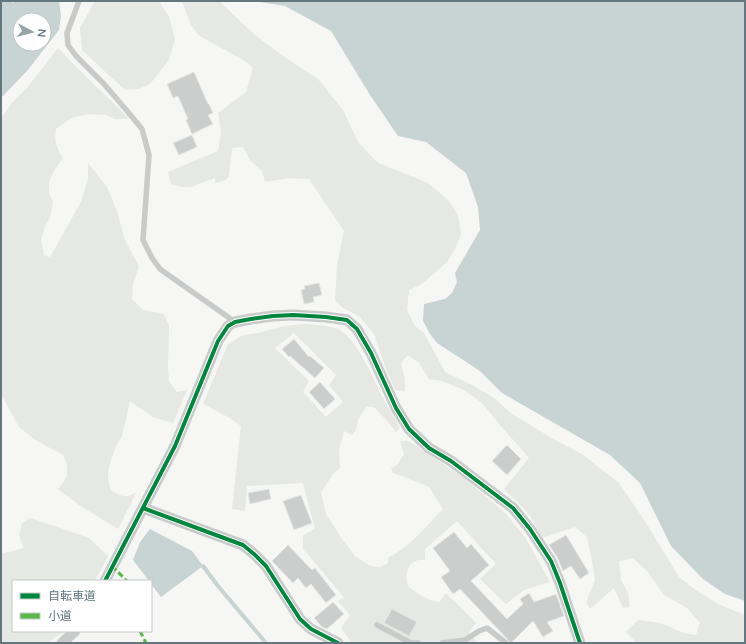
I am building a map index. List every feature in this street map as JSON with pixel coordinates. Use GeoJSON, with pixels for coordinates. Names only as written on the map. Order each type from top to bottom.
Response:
{"type":"FeatureCollection","features":[{"type":"Feature","properties":{"kind":"street"},"geometry":{"type":"LineString","coordinates":[[106,580],[175,446],[218,341],[228,326],[235,322],[258,318],[293,315],[326,317],[347,320],[357,329],[371,352],[396,408],[409,429],[429,448],[451,461],[514,508],[551,561],[580,643]]}},
{"type":"Feature","properties":{"kind":"street"},"geometry":{"type":"LineString","coordinates":[[143,508],[243,545],[266,566],[300,619],[311,629],[338,643]]}},
{"type":"Feature","properties":{"kind":"street"},"geometry":{"type":"LineString","coordinates":[[62,643],[74,632]]}},
{"type":"Feature","properties":{"kind":"lane"},"geometry":{"type":"LineString","coordinates":[[80,1],[67,33],[68,45],[76,56],[104,84],[142,129],[149,155],[143,240],[152,258],[160,269],[235,322]]}},
{"type":"Feature","properties":{"kind":"lane"},"geometry":{"type":"LineString","coordinates":[[377,625],[411,642],[418,643]]}},
{"type":"Feature","properties":{"kind":"lane"},"geometry":{"type":"LineString","coordinates":[[442,643],[465,640],[487,628],[506,643]]}},
{"type":"Feature","properties":{"kind":"shaded area"},"geometry":{"type":"Polygon","coordinates":[[[1,1],[11,1],[13,3],[15,1],[59,1],[61,16],[59,30],[52,39],[52,12],[12,12],[12,52],[42,52],[27,71],[1,98],[1,1]]]}},
{"type":"Feature","properties":{"kind":"shaded area"},"geometry":{"type":"Polygon","coordinates":[[[95,1],[159,1],[169,17],[175,39],[169,60],[150,84],[138,89],[125,90],[82,50],[80,28],[95,1]]]}},
{"type":"Feature","properties":{"kind":"shaded area"},"geometry":{"type":"Polygon","coordinates":[[[182,1],[219,1],[256,36],[318,79],[343,110],[358,142],[378,163],[428,183],[448,200],[458,215],[461,234],[456,247],[447,262],[422,284],[409,290],[407,310],[415,326],[424,333],[445,372],[493,397],[512,414],[555,440],[582,454],[619,483],[648,526],[679,577],[697,591],[720,605],[745,615],[745,643],[636,642],[626,632],[638,620],[661,623],[683,633],[696,635],[700,623],[687,608],[664,595],[648,572],[633,558],[619,561],[621,580],[628,593],[630,607],[623,608],[614,588],[590,609],[586,602],[595,580],[587,537],[575,527],[542,538],[529,514],[504,489],[529,458],[482,403],[464,390],[442,381],[429,379],[419,363],[408,355],[401,363],[405,379],[405,391],[395,390],[374,334],[359,316],[343,308],[335,300],[337,266],[344,231],[309,179],[289,178],[265,182],[262,171],[250,160],[243,147],[232,148],[229,176],[226,180],[215,183],[215,178],[191,187],[182,187],[171,184],[168,172],[218,151],[221,133],[218,113],[246,92],[253,68],[245,61],[198,35],[191,25],[182,1]]]}},
{"type":"Feature","properties":{"kind":"shaded area"},"geometry":{"type":"Polygon","coordinates":[[[254,1],[745,1],[745,601],[725,594],[703,579],[671,546],[640,483],[610,455],[502,393],[480,371],[437,343],[423,321],[424,304],[445,299],[452,293],[457,282],[455,273],[480,230],[478,207],[466,173],[426,142],[398,136],[370,95],[331,31],[285,6],[254,1]]]}},
{"type":"Feature","properties":{"kind":"shaded area"},"geometry":{"type":"Polygon","coordinates":[[[58,48],[129,119],[115,119],[106,115],[90,114],[71,118],[56,129],[56,144],[63,158],[55,169],[49,182],[49,193],[53,202],[50,218],[45,226],[41,241],[44,255],[50,257],[81,202],[88,179],[88,163],[107,187],[117,211],[124,238],[139,267],[133,283],[132,299],[143,310],[164,314],[169,326],[169,381],[177,392],[187,390],[173,423],[153,417],[130,401],[122,436],[112,456],[108,472],[108,480],[111,490],[124,496],[129,496],[136,493],[118,529],[79,505],[58,489],[67,475],[67,464],[63,455],[37,441],[19,427],[1,394],[1,118],[12,103],[27,88],[58,48]]]}},
{"type":"Feature","properties":{"kind":"shaded area"},"geometry":{"type":"Polygon","coordinates":[[[305,324],[322,325],[338,329],[345,334],[352,341],[364,360],[400,428],[396,432],[374,407],[366,407],[358,420],[356,430],[352,435],[344,431],[339,450],[340,468],[333,474],[321,493],[326,514],[355,556],[370,566],[380,567],[387,564],[389,557],[411,542],[443,509],[429,487],[393,473],[391,468],[397,465],[404,454],[400,441],[409,441],[464,478],[504,512],[525,537],[550,582],[524,590],[506,604],[480,579],[496,564],[457,521],[425,549],[425,560],[413,562],[409,566],[407,575],[408,586],[422,596],[439,602],[446,593],[476,623],[469,632],[477,643],[352,643],[341,628],[350,615],[338,601],[344,597],[303,549],[303,535],[315,529],[303,483],[247,486],[245,511],[232,509],[241,426],[228,417],[203,404],[228,344],[243,335],[258,333],[284,326],[305,324]],[[294,333],[275,348],[309,381],[303,392],[326,417],[343,402],[329,385],[336,375],[294,333]]]}},
{"type":"Feature","properties":{"kind":"shaded area"},"geometry":{"type":"Polygon","coordinates":[[[30,518],[89,538],[108,556],[96,580],[12,580],[12,632],[64,632],[47,643],[1,643],[1,554],[24,548],[19,536],[22,523],[30,518]]]}},
{"type":"Feature","properties":{"kind":"shaded area"},"geometry":{"type":"Polygon","coordinates":[[[150,529],[192,551],[203,566],[161,597],[152,585],[152,580],[148,580],[133,560],[140,542],[150,529]]]}},
{"type":"Feature","properties":{"kind":"building"},"geometry":{"type":"Polygon","coordinates":[[[194,72],[213,113],[208,115],[213,124],[192,134],[186,120],[188,119],[178,96],[173,98],[167,84],[194,72]]]}},
{"type":"Feature","properties":{"kind":"building"},"geometry":{"type":"Polygon","coordinates":[[[192,135],[197,147],[179,155],[173,143],[192,135]]]}},
{"type":"Feature","properties":{"kind":"building"},"geometry":{"type":"Polygon","coordinates":[[[319,283],[322,295],[313,297],[314,302],[304,304],[301,290],[305,289],[304,286],[319,283]]]}},
{"type":"Feature","properties":{"kind":"building"},"geometry":{"type":"Polygon","coordinates":[[[294,339],[309,357],[310,356],[324,368],[315,378],[290,356],[289,357],[282,349],[294,339]]]}},
{"type":"Feature","properties":{"kind":"building"},"geometry":{"type":"Polygon","coordinates":[[[320,382],[335,399],[324,409],[309,392],[320,382]]]}},
{"type":"Feature","properties":{"kind":"building"},"geometry":{"type":"Polygon","coordinates":[[[507,445],[521,459],[507,475],[492,461],[507,445]]]}},
{"type":"Feature","properties":{"kind":"building"},"geometry":{"type":"Polygon","coordinates":[[[269,489],[271,499],[250,504],[248,493],[269,489]]]}},
{"type":"Feature","properties":{"kind":"building"},"geometry":{"type":"Polygon","coordinates":[[[301,495],[312,523],[294,530],[283,501],[301,495]]]}},
{"type":"Feature","properties":{"kind":"building"},"geometry":{"type":"Polygon","coordinates":[[[454,532],[467,548],[471,544],[489,565],[471,581],[507,619],[523,604],[520,599],[529,593],[534,602],[556,594],[564,616],[547,622],[553,631],[543,637],[533,621],[511,643],[460,589],[453,594],[441,577],[450,571],[433,548],[454,532]]]}},
{"type":"Feature","properties":{"kind":"building"},"geometry":{"type":"Polygon","coordinates":[[[566,535],[589,573],[580,579],[571,566],[563,571],[557,557],[549,545],[566,535]]]}},
{"type":"Feature","properties":{"kind":"building"},"geometry":{"type":"Polygon","coordinates":[[[288,545],[312,570],[315,568],[336,595],[326,603],[311,584],[306,588],[298,578],[293,583],[272,561],[288,545]]]}},
{"type":"Feature","properties":{"kind":"building"},"geometry":{"type":"Polygon","coordinates":[[[333,602],[344,614],[327,629],[322,627],[314,618],[333,602]]]}},
{"type":"Feature","properties":{"kind":"building"},"geometry":{"type":"Polygon","coordinates":[[[392,609],[417,622],[409,636],[384,623],[392,609]]]}},
{"type":"Feature","properties":{"kind":"waterway"},"geometry":{"type":"LineString","coordinates":[[203,566],[266,643]]}},
{"type":"Feature","properties":{"kind":"marked path"},"geometry":{"type":"LineString","coordinates":[[112,566],[126,580]]}},
{"type":"Feature","properties":{"kind":"marked path"},"geometry":{"type":"LineString","coordinates":[[140,632],[146,643]]}},
{"type":"Feature","properties":{"kind":"cycle path"},"geometry":{"type":"LineString","coordinates":[[106,580],[175,446],[218,341],[228,326],[235,322],[273,316],[293,315],[326,317],[347,320],[357,329],[371,353],[396,408],[409,429],[429,448],[451,461],[513,508],[530,529],[551,561],[580,643]]}},
{"type":"Feature","properties":{"kind":"cycle path"},"geometry":{"type":"LineString","coordinates":[[143,508],[243,545],[266,566],[300,619],[311,629],[338,643]]}}]}
